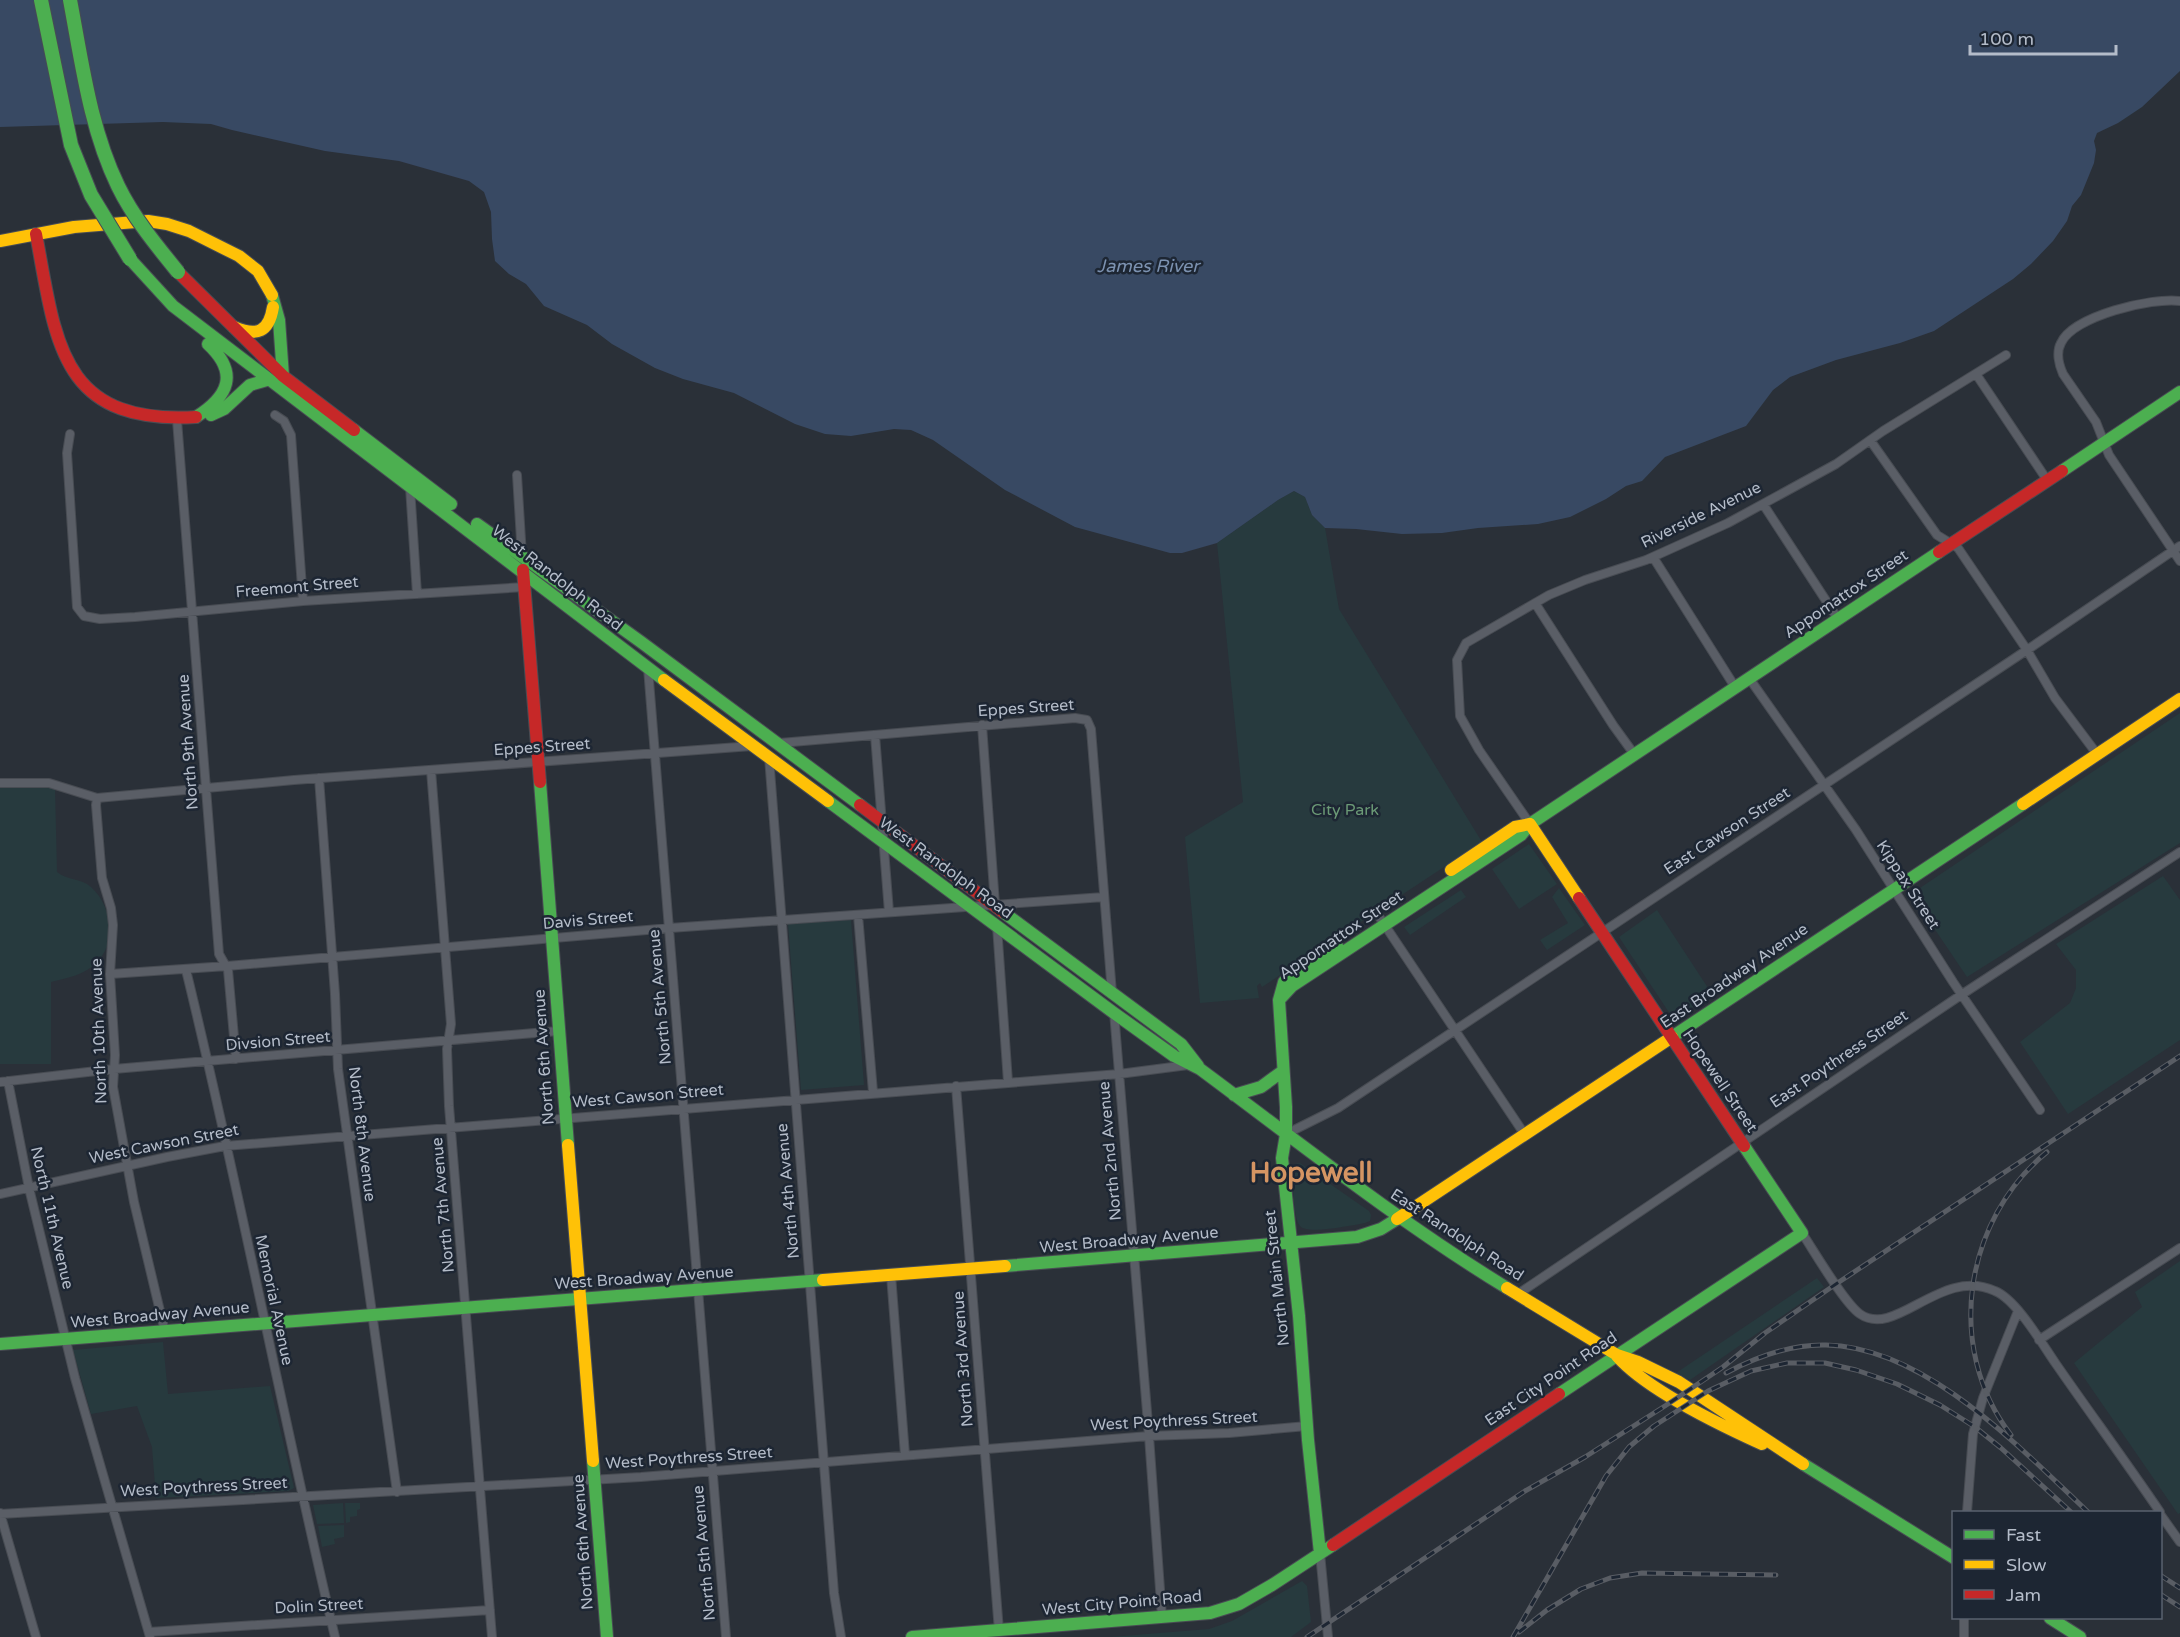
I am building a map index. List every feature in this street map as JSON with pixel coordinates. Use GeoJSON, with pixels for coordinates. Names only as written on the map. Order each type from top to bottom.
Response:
{"type":"FeatureCollection","features":[{"type":"Feature","properties":{"kind":"main road","name":"West Randolph Road"},"geometry":{"type":"LineString","coordinates":[[41,0],[71,145],[91,195],[130,259],[173,306],[267,380],[410,486],[524,580],[648,668],[1114,1013],[1194,1065],[1286,1134]]}},
{"type":"Feature","properties":{"kind":"main road","name":"West Randolph Road"},"geometry":{"type":"LineString","coordinates":[[70,0],[94,120],[118,187],[145,233],[178,272],[283,376],[522,557],[641,642],[1180,1044],[1194,1065]]}},
{"type":"Feature","properties":{"kind":"main road"},"geometry":{"type":"LineString","coordinates":[[0,241],[74,227],[148,221],[189,231],[239,256],[258,271],[272,295],[279,320],[283,376]]}},
{"type":"Feature","properties":{"kind":"main road"},"geometry":{"type":"LineString","coordinates":[[36,234],[56,333],[62,351],[77,375],[94,392],[118,408],[148,418],[177,420],[196,417],[218,412],[245,388],[267,380]]}},
{"type":"Feature","properties":{"kind":"main road"},"geometry":{"type":"LineString","coordinates":[[158,291],[169,313],[216,350],[226,366],[227,380],[222,395],[212,409],[196,417]]}},
{"type":"Feature","properties":{"kind":"main road"},"geometry":{"type":"LineString","coordinates":[[231,326],[251,333],[268,326],[272,315],[272,295]]}},
{"type":"Feature","properties":{"kind":"main road","name":"Appomattox Street"},"geometry":{"type":"LineString","coordinates":[[1279,1000],[1292,986],[1383,921],[1521,835],[1530,824],[1634,754],[2180,392]]}},
{"type":"Feature","properties":{"kind":"main road","name":"North 6th Avenue"},"geometry":{"type":"LineString","coordinates":[[522,557],[607,1637]]}},
{"type":"Feature","properties":{"kind":"main road","name":"East Broadway Avenue"},"geometry":{"type":"LineString","coordinates":[[1291,1242],[1369,1234],[1399,1218],[2180,699]]}},
{"type":"Feature","properties":{"kind":"main road","name":"Hopewell Street"},"geometry":{"type":"LineString","coordinates":[[1530,824],[1802,1233]]}},
{"type":"Feature","properties":{"kind":"main road","name":"North Main Street"},"geometry":{"type":"LineString","coordinates":[[1279,1000],[1286,1134],[1282,1158],[1320,1553]]}},
{"type":"Feature","properties":{"kind":"main road"},"geometry":{"type":"LineString","coordinates":[[1234,1095],[1253,1091],[1269,1084],[1283,1071]]}},
{"type":"Feature","properties":{"kind":"main road","name":"East Randolph Road"},"geometry":{"type":"LineString","coordinates":[[1286,1134],[1450,1253],[1617,1355],[1639,1361],[1684,1384],[1798,1460],[1952,1557]]}},
{"type":"Feature","properties":{"kind":"main road","name":"East City Point Road"},"geometry":{"type":"LineString","coordinates":[[1320,1553],[1802,1233]]}},
{"type":"Feature","properties":{"kind":"main road","name":"West Broadway Avenue"},"geometry":{"type":"LineString","coordinates":[[0,1344],[810,1282],[1291,1242]]}},
{"type":"Feature","properties":{"kind":"main road","name":"West City Point Road"},"geometry":{"type":"LineString","coordinates":[[912,1637],[1210,1613],[1239,1604],[1320,1553]]}},
{"type":"Feature","properties":{"kind":"main road"},"geometry":{"type":"LineString","coordinates":[[2053,1619],[2080,1637]]}},
{"type":"Feature","properties":{"kind":"street"},"geometry":{"type":"LineString","coordinates":[[2180,301],[2143,302],[2119,308],[2074,328],[2061,342],[2058,350],[2060,368],[2096,422],[2109,455],[2177,548],[2180,561]]}},
{"type":"Feature","properties":{"kind":"street","name":"Riverside Avenue"},"geometry":{"type":"LineString","coordinates":[[1457,682],[1457,660],[1466,643],[1535,603],[1584,580],[1653,557],[1728,523],[1836,464],[1870,440],[2006,356]]}},
{"type":"Feature","properties":{"kind":"street"},"geometry":{"type":"LineString","coordinates":[[1976,374],[2047,480]]}},
{"type":"Feature","properties":{"kind":"street"},"geometry":{"type":"LineString","coordinates":[[275,415],[284,421],[291,435],[303,601]]}},
{"type":"Feature","properties":{"kind":"street","name":"North 9th Avenue"},"geometry":{"type":"LineString","coordinates":[[177,420],[219,954],[227,966],[236,1059]]}},
{"type":"Feature","properties":{"kind":"street","name":"Freemont Street"},"geometry":{"type":"LineString","coordinates":[[70,434],[66,453],[77,607],[84,616],[100,619],[303,601],[417,594],[524,580]]}},
{"type":"Feature","properties":{"kind":"street"},"geometry":{"type":"LineString","coordinates":[[1870,440],[1936,536],[1958,548],[2027,650],[2055,698],[2097,754]]}},
{"type":"Feature","properties":{"kind":"street","name":"North 6th Avenue"},"geometry":{"type":"LineString","coordinates":[[517,475],[522,557]]}},
{"type":"Feature","properties":{"kind":"street"},"geometry":{"type":"LineString","coordinates":[[410,486],[417,594]]}},
{"type":"Feature","properties":{"kind":"street"},"geometry":{"type":"LineString","coordinates":[[1762,504],[1838,619]]}},
{"type":"Feature","properties":{"kind":"street","name":"East Cawson Street"},"geometry":{"type":"LineString","coordinates":[[1286,1134],[1338,1108],[2177,548]]}},
{"type":"Feature","properties":{"kind":"street"},"geometry":{"type":"LineString","coordinates":[[1653,557],[1735,687]]}},
{"type":"Feature","properties":{"kind":"street"},"geometry":{"type":"LineString","coordinates":[[1535,603],[1634,754]]}},
{"type":"Feature","properties":{"kind":"street","name":"North 5th Avenue"},"geometry":{"type":"LineString","coordinates":[[641,642],[648,668],[726,1637]]}},
{"type":"Feature","properties":{"kind":"street","name":"Kippax Street"},"geometry":{"type":"LineString","coordinates":[[1749,678],[1824,785],[1961,995],[2040,1110]]}},
{"type":"Feature","properties":{"kind":"street","name":"Hopewell Street"},"geometry":{"type":"LineString","coordinates":[[1457,682],[1460,716],[1470,736],[1530,824]]}},
{"type":"Feature","properties":{"kind":"street","name":"Eppes Street"},"geometry":{"type":"LineString","coordinates":[[1,783],[49,783],[97,798],[319,778],[753,746],[982,725],[1075,718],[1087,720]]}},
{"type":"Feature","properties":{"kind":"street","name":"North 2nd Avenue"},"geometry":{"type":"LineString","coordinates":[[1087,720],[1091,729],[1162,1617]]}},
{"type":"Feature","properties":{"kind":"street"},"geometry":{"type":"LineString","coordinates":[[982,725],[1008,1082]]}},
{"type":"Feature","properties":{"kind":"street"},"geometry":{"type":"LineString","coordinates":[[875,735],[888,912]]}},
{"type":"Feature","properties":{"kind":"street"},"geometry":{"type":"LineString","coordinates":[[769,758],[776,744]]}},
{"type":"Feature","properties":{"kind":"street","name":"North 4th Avenue"},"geometry":{"type":"LineString","coordinates":[[769,758],[834,1593],[841,1637]]}},
{"type":"Feature","properties":{"kind":"street","name":"North 7th Avenue"},"geometry":{"type":"LineString","coordinates":[[431,770],[451,1024],[447,1049],[452,1129],[492,1637]]}},
{"type":"Feature","properties":{"kind":"street","name":"North 8th Avenue"},"geometry":{"type":"LineString","coordinates":[[319,778],[337,1051],[346,1136],[397,1492]]}},
{"type":"Feature","properties":{"kind":"street","name":"North 10th Avenue"},"geometry":{"type":"LineString","coordinates":[[97,798],[102,878],[111,908],[113,925],[110,974],[115,1055],[113,1087],[127,1166],[165,1332]]}},
{"type":"Feature","properties":{"kind":"street","name":"East Poythress Street"},"geometry":{"type":"LineString","coordinates":[[1518,1294],[1961,995],[2180,852]]}},
{"type":"Feature","properties":{"kind":"street","name":"Davis Street"},"geometry":{"type":"LineString","coordinates":[[110,974],[186,970],[670,928],[1104,897]]}},
{"type":"Feature","properties":{"kind":"street"},"geometry":{"type":"LineString","coordinates":[[858,915],[873,1092]]}},
{"type":"Feature","properties":{"kind":"street"},"geometry":{"type":"LineString","coordinates":[[1383,921],[1525,1135]]}},
{"type":"Feature","properties":{"kind":"street","name":"Memorial Avenue"},"geometry":{"type":"LineString","coordinates":[[186,970],[335,1637]]}},
{"type":"Feature","properties":{"kind":"street","name":"Divsion Street"},"geometry":{"type":"LineString","coordinates":[[4,1082],[114,1069],[558,1031]]}},
{"type":"Feature","properties":{"kind":"street","name":"West Cawson Street"},"geometry":{"type":"LineString","coordinates":[[0,1194],[225,1146],[452,1129],[795,1098],[1119,1074],[1194,1065]]}},
{"type":"Feature","properties":{"kind":"street","name":"North 11th Avenue"},"geometry":{"type":"LineString","coordinates":[[4,1082],[65,1339],[149,1634]]}},
{"type":"Feature","properties":{"kind":"street","name":"North 3rd Avenue"},"geometry":{"type":"LineString","coordinates":[[956,1086],[999,1630]]}},
{"type":"Feature","properties":{"kind":"street","name":"Hopewell Street"},"geometry":{"type":"LineString","coordinates":[[1802,1233],[1852,1307],[1868,1318],[1887,1319],[1904,1312],[1932,1295],[1965,1286],[1984,1287],[2003,1295],[2039,1340],[2159,1511]]}},
{"type":"Feature","properties":{"kind":"street"},"geometry":{"type":"LineString","coordinates":[[2039,1340],[2180,1248]]}},
{"type":"Feature","properties":{"kind":"street"},"geometry":{"type":"LineString","coordinates":[[891,1275],[905,1455]]}},
{"type":"Feature","properties":{"kind":"street"},"geometry":{"type":"LineString","coordinates":[[1967,1511],[1973,1434],[1986,1390],[2018,1311]]}},
{"type":"Feature","properties":{"kind":"street","name":"West Poythress Street"},"geometry":{"type":"LineString","coordinates":[[0,1514],[595,1480],[1149,1436],[1228,1433],[1307,1426]]}},
{"type":"Feature","properties":{"kind":"street"},"geometry":{"type":"LineString","coordinates":[[0,1514],[36,1637]]}},
{"type":"Feature","properties":{"kind":"street","name":"Hopewell Street"},"geometry":{"type":"LineString","coordinates":[[2162,1516],[2180,1542]]}},
{"type":"Feature","properties":{"kind":"street"},"geometry":{"type":"LineString","coordinates":[[1320,1553],[1328,1637]]}},
{"type":"Feature","properties":{"kind":"street","name":"Dolin Street"},"geometry":{"type":"LineString","coordinates":[[149,1634],[219,1626],[490,1610]]}},
{"type":"Feature","properties":{"kind":"street"},"geometry":{"type":"LineString","coordinates":[[1964,1619],[1964,1637]]}},
{"type":"Feature","properties":{"kind":"green space","name":"City Park"},"geometry":{"type":"Polygon","coordinates":[[[1294,491],[1305,497],[1312,515],[1325,528],[1339,609],[1482,842],[1262,987],[1260,983],[1257,986],[1259,998],[1200,1003],[1185,837],[1243,802],[1217,543],[1294,491]]]}},
{"type":"Feature","properties":{"kind":"green space"},"geometry":{"type":"Polygon","coordinates":[[[2180,713],[2180,843],[1967,977],[1911,894],[2180,713]]]}},
{"type":"Feature","properties":{"kind":"green space"},"geometry":{"type":"Polygon","coordinates":[[[0,787],[55,788],[57,872],[91,887],[103,903],[109,923],[108,944],[97,962],[81,973],[51,982],[51,1064],[0,1064],[0,787]]]}},
{"type":"Feature","properties":{"kind":"green space"},"geometry":{"type":"Polygon","coordinates":[[[1529,844],[1557,884],[1519,909],[1492,869],[1529,844]]]}},
{"type":"Feature","properties":{"kind":"green space"},"geometry":{"type":"Polygon","coordinates":[[[2163,876],[2180,900],[2180,1040],[2068,1114],[2020,1042],[2070,1003],[2076,988],[2076,970],[2056,944],[2163,876]]]}},
{"type":"Feature","properties":{"kind":"green space"},"geometry":{"type":"Polygon","coordinates":[[[1559,888],[1585,925],[1547,950],[1540,940],[1568,923],[1552,897],[1559,888]]]}},
{"type":"Feature","properties":{"kind":"green space"},"geometry":{"type":"Polygon","coordinates":[[[1461,890],[1466,897],[1410,935],[1404,927],[1461,890]]]}},
{"type":"Feature","properties":{"kind":"green space"},"geometry":{"type":"Polygon","coordinates":[[[1657,910],[1712,994],[1674,1020],[1619,937],[1657,910]]]}},
{"type":"Feature","properties":{"kind":"green space"},"geometry":{"type":"Polygon","coordinates":[[[851,920],[864,1085],[801,1090],[788,924],[851,920]]]}},
{"type":"Feature","properties":{"kind":"green space"},"geometry":{"type":"Polygon","coordinates":[[[1300,1163],[1369,1211],[1370,1221],[1320,1230],[1304,1229],[1300,1226],[1295,1208],[1292,1170],[1295,1164],[1300,1163]]]}},
{"type":"Feature","properties":{"kind":"green space"},"geometry":{"type":"Polygon","coordinates":[[[2180,1261],[2180,1513],[2178,1514],[2074,1363],[2142,1307],[2135,1292],[2180,1261]]]}},
{"type":"Feature","properties":{"kind":"green space"},"geometry":{"type":"Polygon","coordinates":[[[1817,1278],[1824,1287],[1690,1380],[1676,1373],[1817,1278]]]}},
{"type":"Feature","properties":{"kind":"green space"},"geometry":{"type":"Polygon","coordinates":[[[163,1342],[168,1394],[270,1386],[294,1488],[288,1491],[156,1498],[152,1447],[137,1406],[91,1414],[73,1350],[163,1342]]]}},
{"type":"Feature","properties":{"kind":"green space"},"geometry":{"type":"Polygon","coordinates":[[[343,1503],[344,1523],[317,1524],[313,1505],[343,1503]]]}},
{"type":"Feature","properties":{"kind":"green space"},"geometry":{"type":"Polygon","coordinates":[[[345,1503],[360,1503],[357,1516],[350,1517],[350,1522],[346,1523],[345,1503]]]}},
{"type":"Feature","properties":{"kind":"green space"},"geometry":{"type":"Polygon","coordinates":[[[344,1525],[344,1537],[334,1539],[335,1544],[322,1547],[318,1526],[344,1525]]]}},
{"type":"Feature","properties":{"kind":"green space"},"geometry":{"type":"Polygon","coordinates":[[[1302,1581],[1307,1586],[1311,1622],[1291,1637],[1110,1637],[1209,1629],[1232,1621],[1302,1581]]]}},
{"type":"Feature","properties":{"kind":"water","name":"James River"},"geometry":{"type":"Polygon","coordinates":[[[0,0],[2180,0],[2180,71],[2142,107],[2118,123],[2097,133],[2094,141],[2096,150],[2094,163],[2067,221],[2053,241],[2013,279],[1934,331],[1900,343],[1836,360],[1790,377],[1773,390],[1746,426],[1665,457],[1642,481],[1626,486],[1570,517],[1538,524],[1442,533],[1402,534],[1325,528],[1312,515],[1305,497],[1294,491],[1217,543],[1182,553],[1170,553],[1075,527],[1005,490],[933,440],[911,430],[894,429],[851,436],[825,434],[795,424],[734,393],[683,379],[655,368],[612,344],[587,325],[544,306],[526,284],[509,274],[495,261],[491,212],[484,192],[469,181],[399,161],[325,151],[211,124],[163,122],[0,127],[0,0]]]}},
{"type":"Feature","properties":{"kind":"railway"},"geometry":{"type":"LineString","coordinates":[[1307,1637],[1525,1491],[1585,1457],[1668,1404],[1723,1367],[1765,1333],[1836,1284],[2180,1056]]}},
{"type":"Feature","properties":{"kind":"railway"},"geometry":{"type":"LineString","coordinates":[[2011,1435],[1990,1401],[1977,1364],[1971,1325],[1973,1286],[1981,1248],[1997,1213],[2019,1180],[2047,1152]]}},
{"type":"Feature","properties":{"kind":"railway"},"geometry":{"type":"LineString","coordinates":[[1726,1373],[1774,1353],[1813,1345],[1863,1350],[1900,1363],[1935,1382],[1969,1405],[2002,1432],[2087,1511]]}},
{"type":"Feature","properties":{"kind":"railway"},"geometry":{"type":"LineString","coordinates":[[1513,1637],[1606,1476],[1629,1447],[1654,1426],[1708,1391],[1751,1371],[1787,1363],[1825,1363],[1856,1370],[1897,1384],[1940,1405],[1975,1427],[2070,1511]]}},
{"type":"Feature","properties":{"kind":"railway"},"geometry":{"type":"LineString","coordinates":[[1519,1632],[1547,1610],[1581,1589],[1610,1578],[1642,1573],[1776,1575]]}},
{"type":"Feature","properties":{"kind":"railway"},"geometry":{"type":"LineString","coordinates":[[2162,1576],[2180,1588]]}},
{"type":"Feature","properties":{"kind":"railway"},"geometry":{"type":"LineString","coordinates":[[2162,1595],[2180,1607]]}},
{"type":"Feature","properties":{"kind":"traffic: fast"},"geometry":{"type":"LineString","coordinates":[[41,0],[71,145],[91,195],[130,259]]}},
{"type":"Feature","properties":{"kind":"traffic: fast"},"geometry":{"type":"LineString","coordinates":[[70,0],[88,95],[108,164],[131,209],[178,272]]}},
{"type":"Feature","properties":{"kind":"traffic: fast"},"geometry":{"type":"LineString","coordinates":[[130,259],[173,306],[664,680]]}},
{"type":"Feature","properties":{"kind":"traffic: fast"},"geometry":{"type":"LineString","coordinates":[[272,295],[279,320],[283,376]]}},
{"type":"Feature","properties":{"kind":"traffic: fast"},"geometry":{"type":"LineString","coordinates":[[196,417],[216,401],[226,384],[227,374],[224,365],[208,344]]}},
{"type":"Feature","properties":{"kind":"traffic: fast"},"geometry":{"type":"LineString","coordinates":[[211,415],[224,409],[250,385],[267,380]]}},
{"type":"Feature","properties":{"kind":"traffic: fast"},"geometry":{"type":"LineString","coordinates":[[2062,471],[2180,392]]}},
{"type":"Feature","properties":{"kind":"traffic: fast"},"geometry":{"type":"LineString","coordinates":[[354,430],[451,504]]}},
{"type":"Feature","properties":{"kind":"traffic: fast"},"geometry":{"type":"LineString","coordinates":[[477,524],[641,642],[860,805]]}},
{"type":"Feature","properties":{"kind":"traffic: fast"},"geometry":{"type":"LineString","coordinates":[[1279,1000],[1292,986],[1521,835],[1530,824],[1939,552]]}},
{"type":"Feature","properties":{"kind":"traffic: fast"},"geometry":{"type":"LineString","coordinates":[[540,782],[568,1145]]}},
{"type":"Feature","properties":{"kind":"traffic: fast"},"geometry":{"type":"LineString","coordinates":[[828,801],[1114,1013],[1174,1056],[1200,1069],[1389,1209],[1507,1288]]}},
{"type":"Feature","properties":{"kind":"traffic: fast"},"geometry":{"type":"LineString","coordinates":[[1672,1037],[2023,804]]}},
{"type":"Feature","properties":{"kind":"traffic: fast"},"geometry":{"type":"LineString","coordinates":[[1003,912],[1181,1044],[1198,1066]]}},
{"type":"Feature","properties":{"kind":"traffic: fast"},"geometry":{"type":"LineString","coordinates":[[1320,1553],[1282,1158],[1286,1134],[1286,1107],[1279,1000],[1284,982],[1290,976],[1337,946]]}},
{"type":"Feature","properties":{"kind":"traffic: fast"},"geometry":{"type":"LineString","coordinates":[[1234,1095],[1261,1087],[1283,1071]]}},
{"type":"Feature","properties":{"kind":"traffic: fast"},"geometry":{"type":"LineString","coordinates":[[1559,1394],[1802,1233],[1744,1146]]}},
{"type":"Feature","properties":{"kind":"traffic: fast"},"geometry":{"type":"LineString","coordinates":[[1005,1266],[1357,1237],[1381,1229],[1397,1219]]}},
{"type":"Feature","properties":{"kind":"traffic: fast"},"geometry":{"type":"LineString","coordinates":[[0,1344],[823,1280]]}},
{"type":"Feature","properties":{"kind":"traffic: fast"},"geometry":{"type":"LineString","coordinates":[[593,1461],[607,1637]]}},
{"type":"Feature","properties":{"kind":"traffic: fast"},"geometry":{"type":"LineString","coordinates":[[1803,1464],[1952,1557]]}},
{"type":"Feature","properties":{"kind":"traffic: fast"},"geometry":{"type":"LineString","coordinates":[[912,1637],[1210,1613],[1239,1604],[1333,1545]]}},
{"type":"Feature","properties":{"kind":"traffic: fast"},"geometry":{"type":"LineString","coordinates":[[2052,1619],[2080,1637]]}},
{"type":"Feature","properties":{"kind":"traffic: slow"},"geometry":{"type":"LineString","coordinates":[[0,241],[74,227],[148,221],[167,224],[189,231],[239,256],[258,271],[272,295]]}},
{"type":"Feature","properties":{"kind":"traffic: slow"},"geometry":{"type":"LineString","coordinates":[[234,327],[249,332],[261,330],[268,322],[273,307]]}},
{"type":"Feature","properties":{"kind":"traffic: slow"},"geometry":{"type":"LineString","coordinates":[[664,680],[828,801]]}},
{"type":"Feature","properties":{"kind":"traffic: slow"},"geometry":{"type":"LineString","coordinates":[[2023,804],[2180,699]]}},
{"type":"Feature","properties":{"kind":"traffic: slow"},"geometry":{"type":"LineString","coordinates":[[1451,870],[1515,827],[1530,824]]}},
{"type":"Feature","properties":{"kind":"traffic: slow"},"geometry":{"type":"LineString","coordinates":[[1530,824],[1579,898]]}},
{"type":"Feature","properties":{"kind":"traffic: slow"},"geometry":{"type":"LineString","coordinates":[[1397,1219],[1672,1037]]}},
{"type":"Feature","properties":{"kind":"traffic: slow"},"geometry":{"type":"LineString","coordinates":[[568,1145],[593,1461]]}},
{"type":"Feature","properties":{"kind":"traffic: slow"},"geometry":{"type":"LineString","coordinates":[[823,1280],[1005,1266]]}},
{"type":"Feature","properties":{"kind":"traffic: slow"},"geometry":{"type":"LineString","coordinates":[[1507,1288],[1617,1355],[1638,1362],[1679,1382],[1803,1464]]}},
{"type":"Feature","properties":{"kind":"traffic: slow"},"geometry":{"type":"LineString","coordinates":[[1617,1356],[1630,1369],[1665,1394],[1762,1444]]}},
{"type":"Feature","properties":{"kind":"traffic: jam"},"geometry":{"type":"LineString","coordinates":[[36,234],[50,309],[59,341],[72,369],[90,391],[116,407],[151,416],[196,417]]}},
{"type":"Feature","properties":{"kind":"traffic: jam"},"geometry":{"type":"LineString","coordinates":[[178,272],[283,376],[354,430]]}},
{"type":"Feature","properties":{"kind":"traffic: jam"},"geometry":{"type":"LineString","coordinates":[[1939,552],[2062,471]]}},
{"type":"Feature","properties":{"kind":"traffic: jam"},"geometry":{"type":"LineString","coordinates":[[523,570],[540,782]]}},
{"type":"Feature","properties":{"kind":"traffic: jam"},"geometry":{"type":"LineString","coordinates":[[860,805],[1003,912]]}},
{"type":"Feature","properties":{"kind":"traffic: jam"},"geometry":{"type":"LineString","coordinates":[[1579,898],[1744,1146]]}},
{"type":"Feature","properties":{"kind":"traffic: jam"},"geometry":{"type":"LineString","coordinates":[[1333,1545],[1559,1394]]}},
{"type":"Feature","properties":{"kind":"district","name":"Hopewell"},"geometry":{"type":"Point","coordinates":[1311,1173]}}]}
